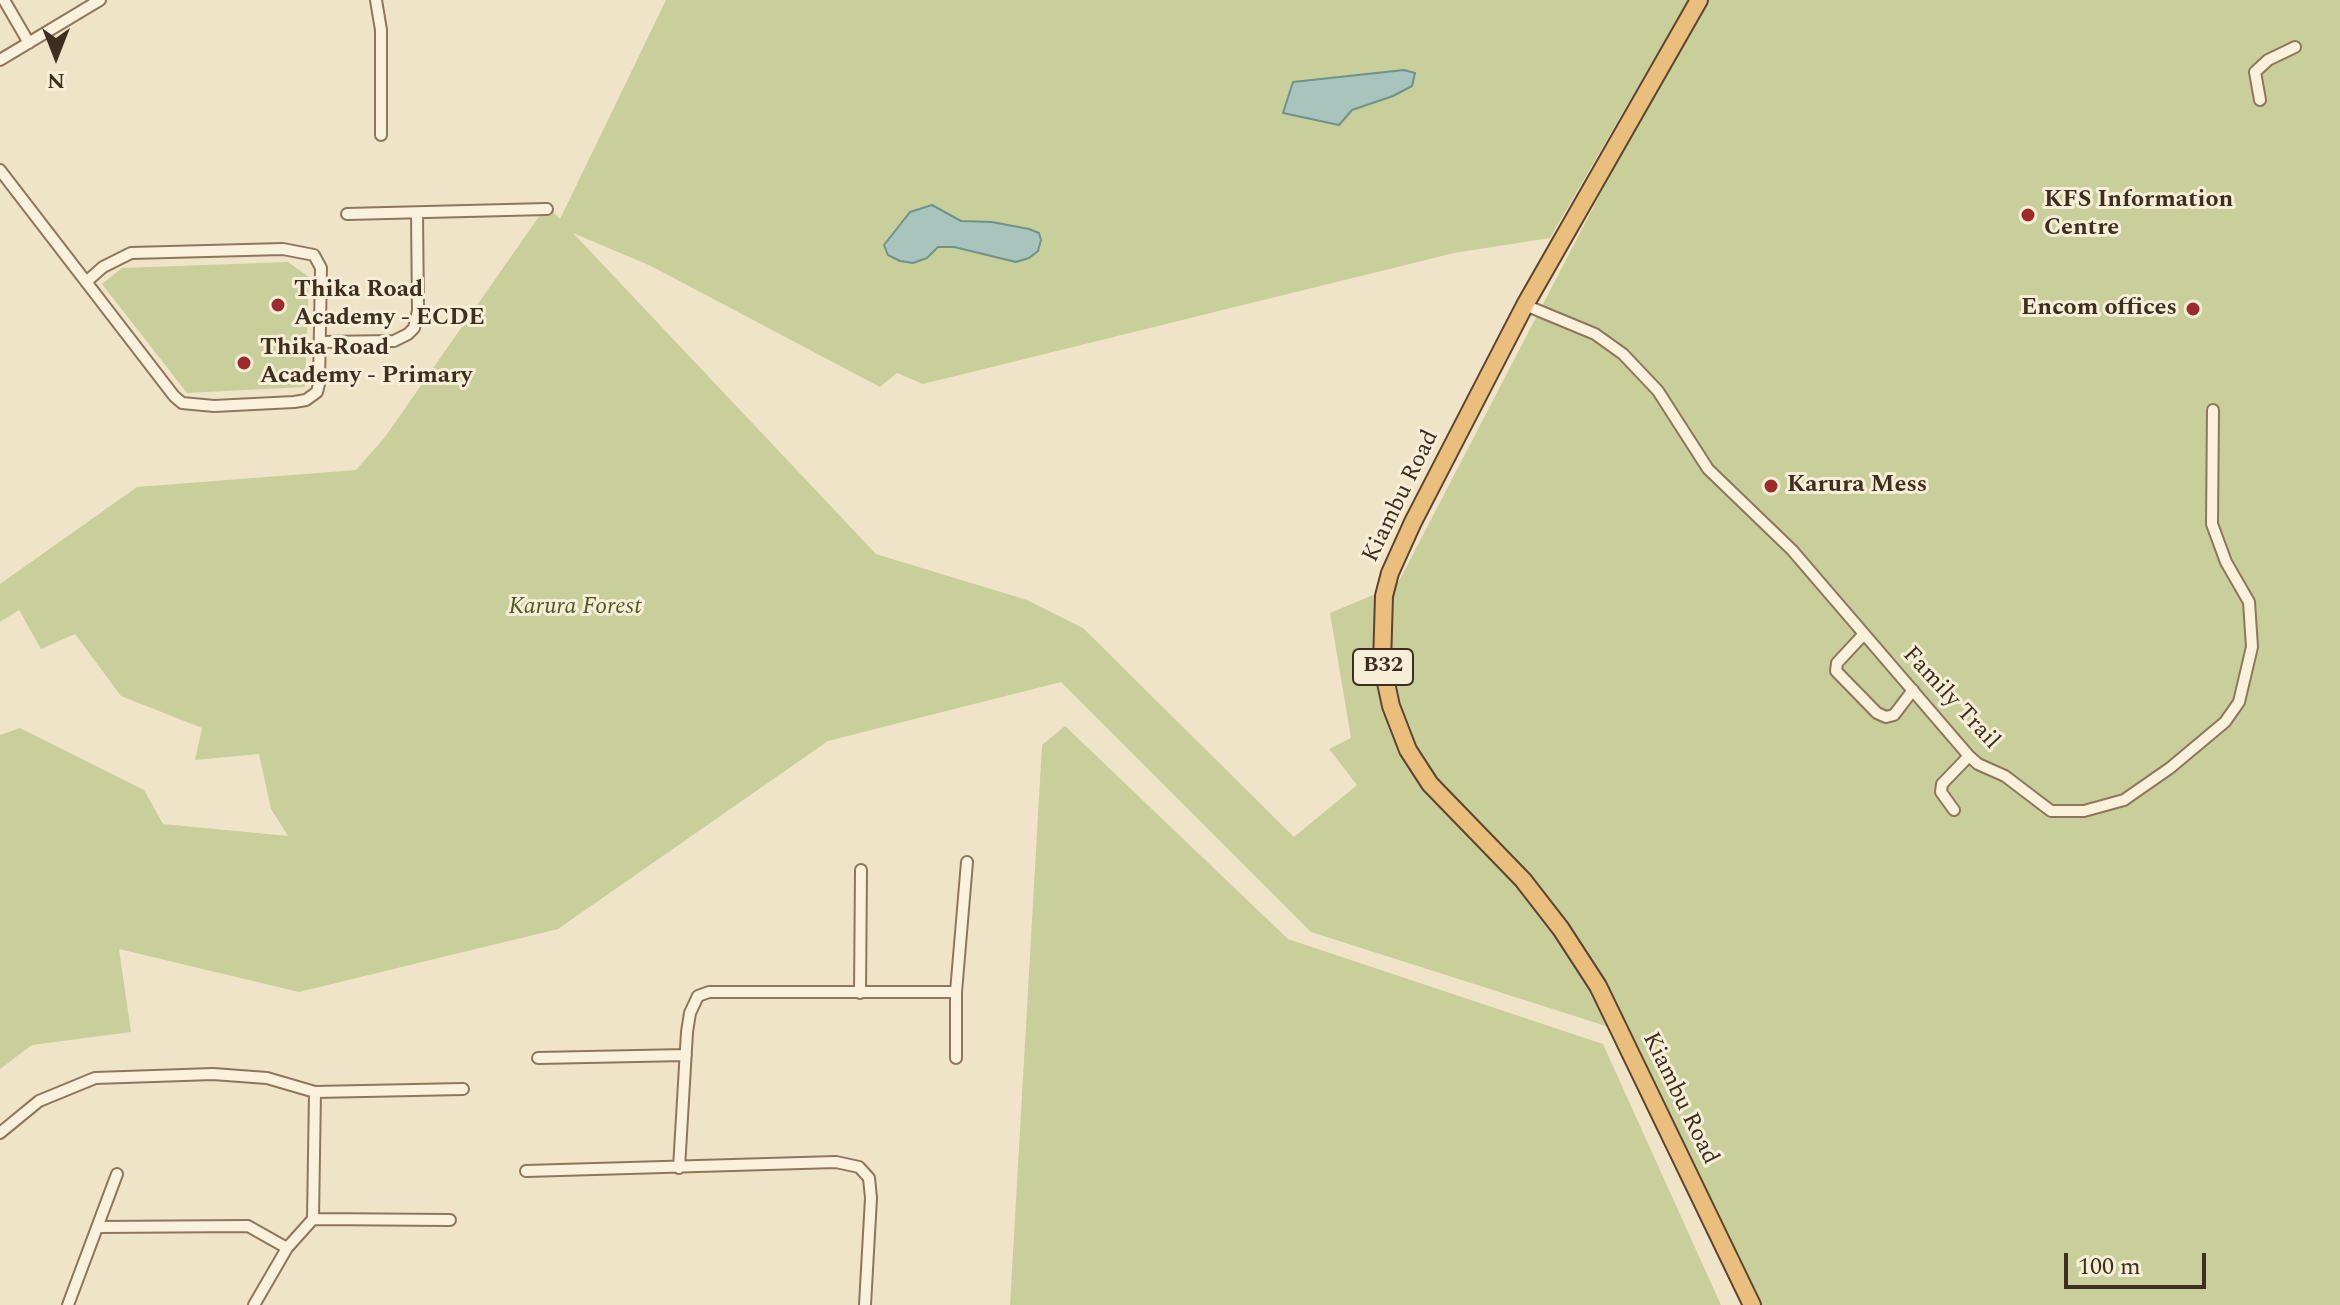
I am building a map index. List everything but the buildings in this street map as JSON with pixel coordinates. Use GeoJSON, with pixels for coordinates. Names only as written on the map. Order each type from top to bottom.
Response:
{"type":"FeatureCollection","features":[{"type":"Feature","properties":{"kind":"highway","name":"Kiambu Road"},"geometry":{"type":"LineString","coordinates":[[1699,0],[1525,305],[1413,522],[1390,573],[1384,596],[1382,664],[1391,706],[1408,750],[1430,784],[1523,880],[1561,929],[1598,986],[1752,1305]]}},
{"type":"Feature","properties":{"kind":"street"},"geometry":{"type":"LineString","coordinates":[[0,60],[100,0]]}},
{"type":"Feature","properties":{"kind":"street"},"geometry":{"type":"LineString","coordinates":[[376,0],[381,30],[381,135]]}},
{"type":"Feature","properties":{"kind":"street"},"geometry":{"type":"LineString","coordinates":[[3,4],[29,43]]}},
{"type":"Feature","properties":{"kind":"street"},"geometry":{"type":"LineString","coordinates":[[2260,100],[2255,72],[2268,60],[2295,47]]}},
{"type":"Feature","properties":{"kind":"street"},"geometry":{"type":"LineString","coordinates":[[0,170],[86,282],[174,396],[187,404],[230,405],[306,400],[313,396],[319,384],[321,268],[318,257],[283,249],[131,253],[103,267],[86,282]]}},
{"type":"Feature","properties":{"kind":"street"},"geometry":{"type":"LineString","coordinates":[[347,214],[547,209]]}},
{"type":"Feature","properties":{"kind":"street"},"geometry":{"type":"LineString","coordinates":[[320,342],[394,341],[414,328],[418,311],[417,213]]}},
{"type":"Feature","properties":{"kind":"street","name":"Family Trail"},"geometry":{"type":"LineString","coordinates":[[1525,305],[1595,334],[1623,354],[1658,391],[1708,469],[1792,550],[1969,756],[1978,764],[2005,776],[2051,811],[2084,811],[2124,800],[2170,768],[2232,713],[2239,702],[2252,647],[2249,602],[2226,562],[2212,524],[2213,410]]}},
{"type":"Feature","properties":{"kind":"street"},"geometry":{"type":"LineString","coordinates":[[1864,634],[1837,663],[1836,671],[1877,713],[1886,717],[1894,715],[1913,690]]}},
{"type":"Feature","properties":{"kind":"street"},"geometry":{"type":"LineString","coordinates":[[1954,810],[1941,792],[1942,784],[1969,756]]}},
{"type":"Feature","properties":{"kind":"street"},"geometry":{"type":"LineString","coordinates":[[956,1058],[956,992],[967,862]]}},
{"type":"Feature","properties":{"kind":"street"},"geometry":{"type":"LineString","coordinates":[[860,993],[861,870]]}},
{"type":"Feature","properties":{"kind":"street"},"geometry":{"type":"LineString","coordinates":[[679,1168],[690,1013],[698,996],[709,992],[956,992]]}},
{"type":"Feature","properties":{"kind":"street"},"geometry":{"type":"LineString","coordinates":[[538,1058],[686,1055]]}},
{"type":"Feature","properties":{"kind":"street"},"geometry":{"type":"LineString","coordinates":[[0,1133],[39,1101],[95,1078],[213,1074],[267,1078],[315,1092],[463,1089]]}},
{"type":"Feature","properties":{"kind":"street"},"geometry":{"type":"LineString","coordinates":[[254,1305],[287,1248],[313,1219],[315,1092]]}},
{"type":"Feature","properties":{"kind":"street"},"geometry":{"type":"LineString","coordinates":[[526,1171],[836,1162],[862,1168],[869,1178],[871,1198],[865,1305]]}},
{"type":"Feature","properties":{"kind":"street"},"geometry":{"type":"LineString","coordinates":[[68,1305],[117,1174]]}},
{"type":"Feature","properties":{"kind":"street"},"geometry":{"type":"LineString","coordinates":[[313,1219],[450,1220]]}},
{"type":"Feature","properties":{"kind":"street"},"geometry":{"type":"LineString","coordinates":[[98,1227],[248,1226],[287,1248]]}},
{"type":"Feature","properties":{"kind":"green space","name":"Karura Forest"},"geometry":{"type":"Polygon","coordinates":[[[666,0],[1688,0],[1550,238],[1454,253],[923,384],[897,373],[880,387],[651,266],[573,233],[876,554],[1027,600],[1083,628],[1294,837],[1357,785],[1329,749],[1351,738],[1330,613],[1397,585],[1701,0],[2340,0],[2340,1305],[1756,1305],[1631,1034],[1311,932],[1061,682],[828,741],[558,929],[299,992],[119,949],[131,1032],[32,1045],[0,1069],[0,735],[20,728],[144,790],[163,824],[288,836],[271,809],[259,754],[195,760],[202,728],[121,696],[75,634],[41,649],[19,610],[0,622],[0,584],[137,487],[356,470],[385,437],[547,205],[560,219],[666,0]]]}},
{"type":"Feature","properties":{"kind":"green space"},"geometry":{"type":"Polygon","coordinates":[[[288,262],[309,277],[305,387],[187,393],[102,284],[122,268],[288,262]]]}},
{"type":"Feature","properties":{"kind":"green space"},"geometry":{"type":"Polygon","coordinates":[[[1065,726],[1288,939],[1603,1044],[1721,1305],[1010,1305],[1042,745],[1065,726]]]}},
{"type":"Feature","properties":{"kind":"water"},"geometry":{"type":"Polygon","coordinates":[[[1404,70],[1415,73],[1412,86],[1352,110],[1339,125],[1283,113],[1293,82],[1404,70]]]}},
{"type":"Feature","properties":{"kind":"water"},"geometry":{"type":"Polygon","coordinates":[[[932,205],[961,221],[992,222],[1039,233],[1038,251],[1016,262],[954,247],[938,247],[927,258],[913,263],[888,255],[884,245],[910,212],[932,205]]]}},
{"type":"Feature","properties":{"kind":"place","name":"KFS Information Centre"},"geometry":{"type":"Point","coordinates":[2028,215]}},
{"type":"Feature","properties":{"kind":"place","name":"Thika Road Academy - ECDE"},"geometry":{"type":"Point","coordinates":[278,305]}},
{"type":"Feature","properties":{"kind":"place","name":"Encom offices"},"geometry":{"type":"Point","coordinates":[2193,309]}},
{"type":"Feature","properties":{"kind":"place","name":"Thika Road Academy - Primary"},"geometry":{"type":"Point","coordinates":[244,363]}},
{"type":"Feature","properties":{"kind":"place","name":"Karura Mess"},"geometry":{"type":"Point","coordinates":[1771,486]}}]}
